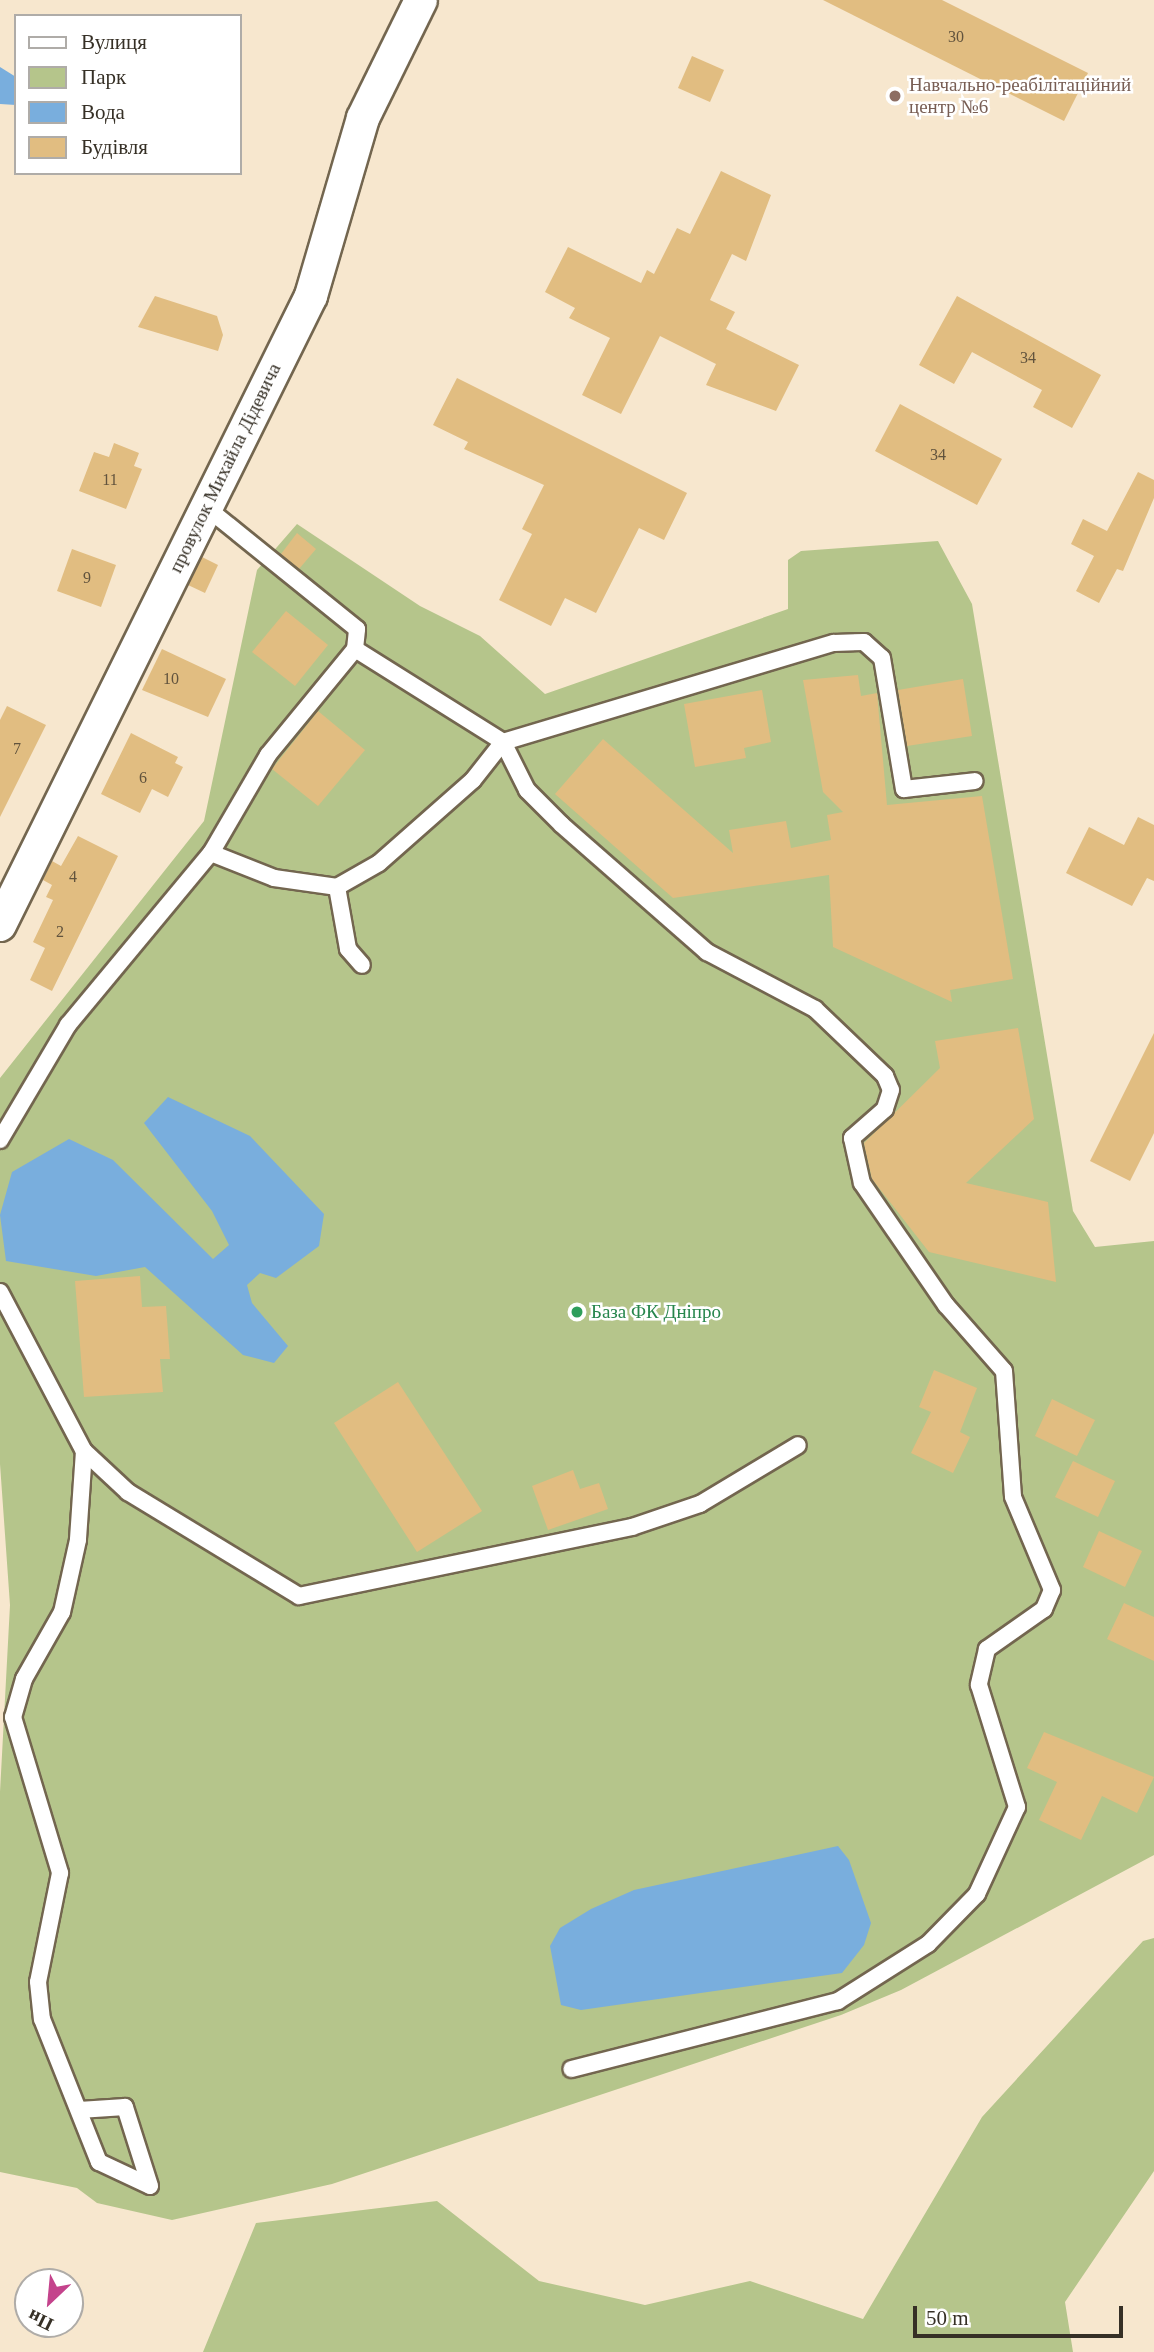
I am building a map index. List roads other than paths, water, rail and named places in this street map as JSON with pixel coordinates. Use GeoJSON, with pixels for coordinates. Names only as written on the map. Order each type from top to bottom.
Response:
{"type":"FeatureCollection","features":[{"type":"Feature","properties":{"kind":"street","name":"провулок Михайла Дідевича"},"geometry":{"type":"LineString","coordinates":[[0,925],[311,296],[363,118],[421,0]]}},
{"type":"Feature","properties":{"kind":"lane"},"geometry":{"type":"LineString","coordinates":[[0,1140],[68,1025],[211,853],[268,755],[355,649],[357,629],[206,507]]}},
{"type":"Feature","properties":{"kind":"lane"},"geometry":{"type":"LineString","coordinates":[[211,853],[274,878],[337,887],[379,863],[421,827],[473,780],[503,742],[834,643],[864,642],[882,658],[904,789],[975,781]]}},
{"type":"Feature","properties":{"kind":"lane"},"geometry":{"type":"LineString","coordinates":[[355,649],[503,742],[527,790],[562,825],[707,952],[815,1009],[885,1076],[891,1090],[885,1109],[852,1138],[862,1183],[946,1305],[1004,1371],[1013,1497],[1052,1590],[1044,1609],[987,1649],[978,1685],[1017,1807],[958,1920],[869,1986],[838,2001],[572,2069]]}},
{"type":"Feature","properties":{"kind":"lane"},"geometry":{"type":"LineString","coordinates":[[337,887],[348,949],[362,965]]}},
{"type":"Feature","properties":{"kind":"lane"},"geometry":{"type":"LineString","coordinates":[[0,1292],[85,1451],[128,1492],[299,1595],[632,1527],[700,1504],[798,1445]]}},
{"type":"Feature","properties":{"kind":"lane"},"geometry":{"type":"LineString","coordinates":[[79,2110],[125,2108],[150,2186],[99,2162],[42,2019],[38,1982],[60,1873],[13,1717],[24,1679],[62,1612],[78,1540],[85,1451]]}},
{"type":"Feature","properties":{"kind":"water"},"geometry":{"type":"Polygon","coordinates":[[[0,67],[14,76],[14,105],[0,104],[0,67]]]}},
{"type":"Feature","properties":{"kind":"water"},"geometry":{"type":"Polygon","coordinates":[[[168,1097],[250,1136],[324,1214],[319,1246],[276,1278],[260,1273],[247,1285],[252,1303],[288,1346],[274,1363],[243,1355],[145,1267],[96,1276],[6,1261],[0,1215],[12,1172],[69,1139],[113,1160],[213,1259],[229,1245],[212,1211],[144,1123],[168,1097]]]}},
{"type":"Feature","properties":{"kind":"water"},"geometry":{"type":"Polygon","coordinates":[[[838,1846],[849,1860],[871,1923],[864,1945],[842,1973],[581,2010],[561,2005],[550,1946],[560,1928],[591,1909],[634,1890],[838,1846]]]}},
{"type":"Feature","properties":{"kind":"place","name":"Навчально-реабілітаційний центр №6"},"geometry":{"type":"Point","coordinates":[895,96]}},
{"type":"Feature","properties":{"kind":"place","name":"База ФК Дніпро"},"geometry":{"type":"Point","coordinates":[577,1312]}}]}
